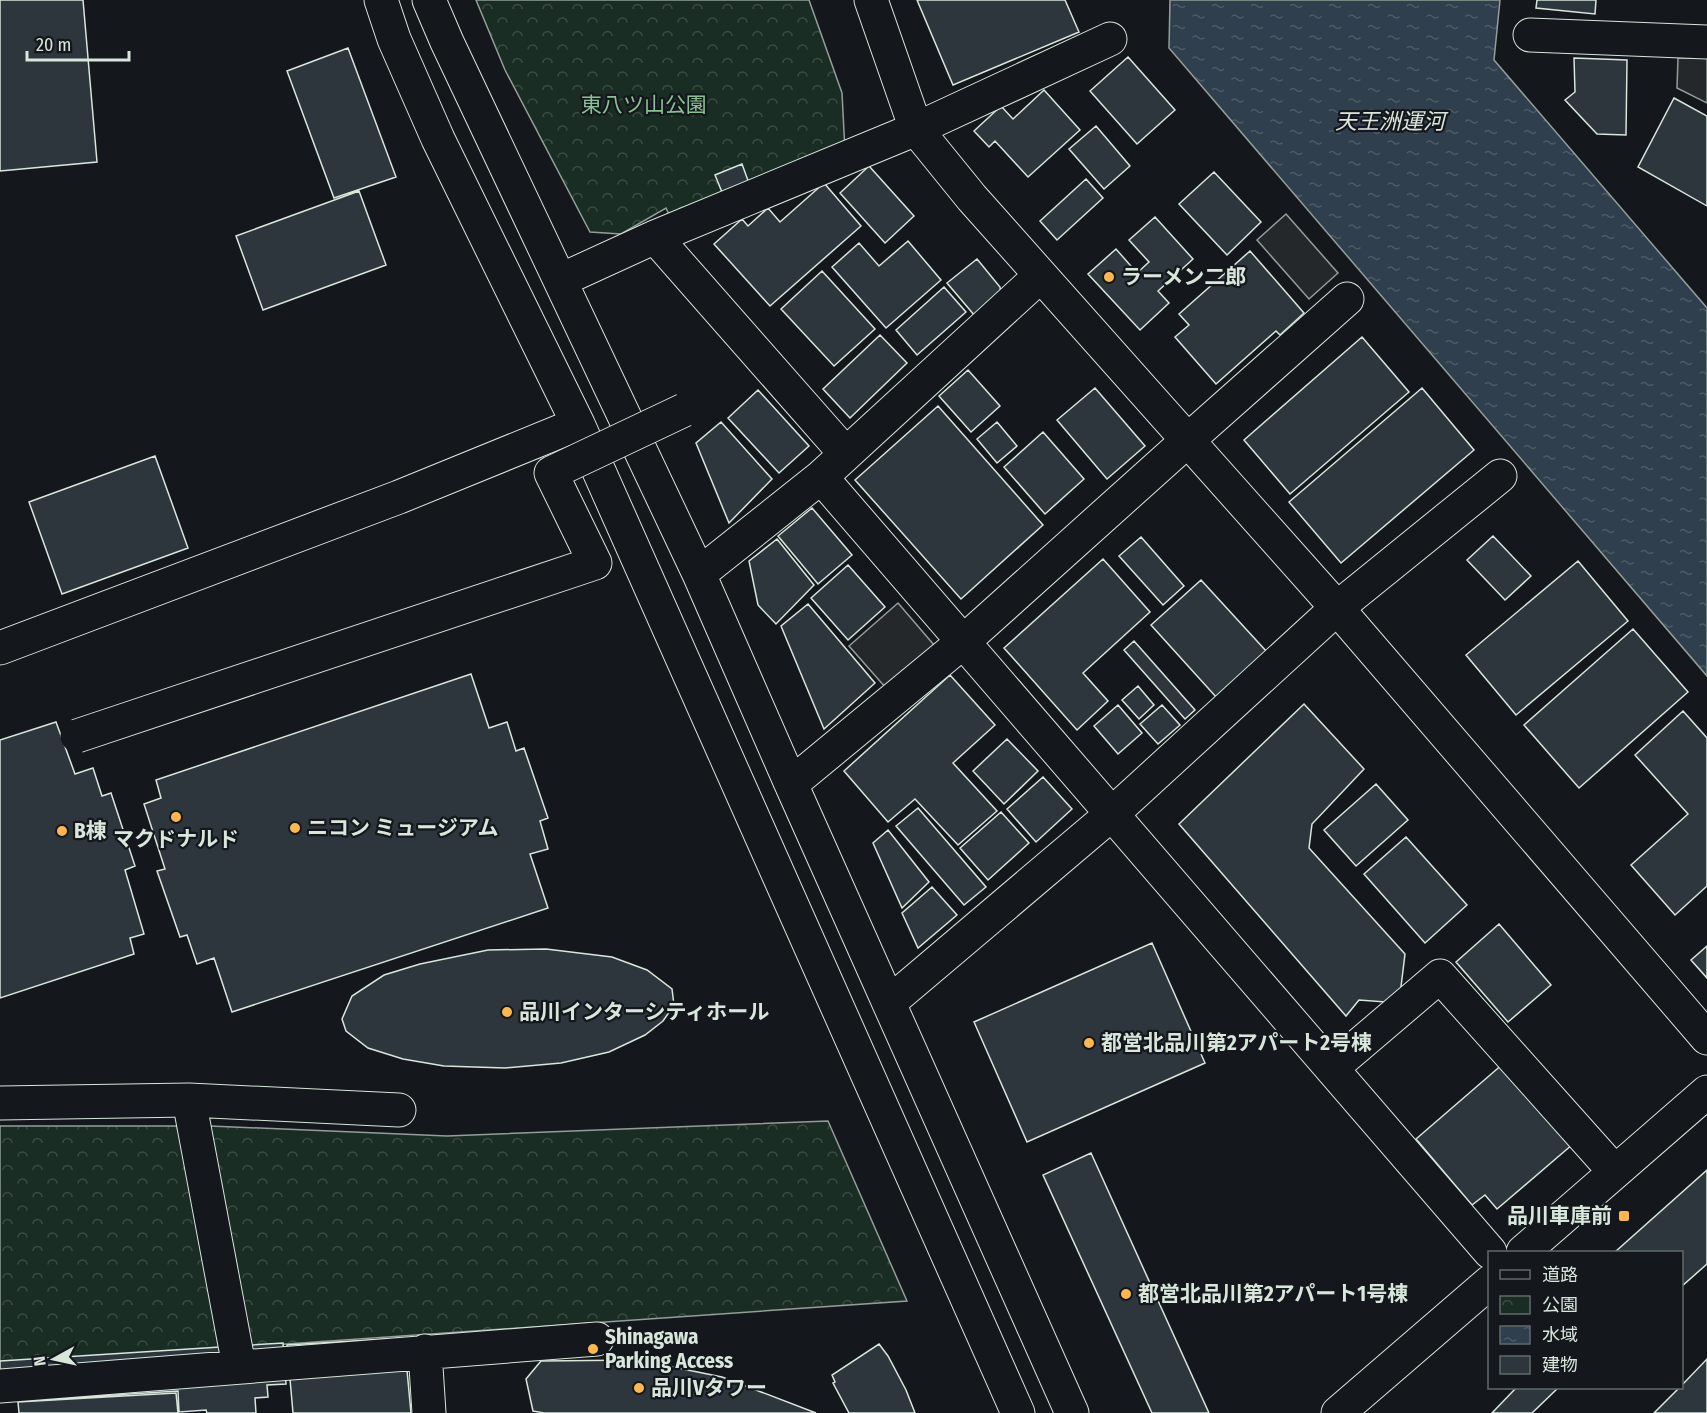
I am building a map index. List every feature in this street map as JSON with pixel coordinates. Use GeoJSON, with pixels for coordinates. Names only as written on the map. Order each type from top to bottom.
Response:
{"type":"FeatureCollection","features":[{"type":"Feature","properties":{"kind":"street"},"geometry":{"type":"LineString","coordinates":[[381,0],[394,39],[438,139],[578,424],[1018,1413]]}},
{"type":"Feature","properties":{"kind":"street"},"geometry":{"type":"LineString","coordinates":[[429,0],[699,573],[1072,1413]]}},
{"type":"Feature","properties":{"kind":"street"},"geometry":{"type":"LineString","coordinates":[[871,0],[916,129],[1040,276],[1337,608],[1707,1038]]}},
{"type":"Feature","properties":{"kind":"street"},"geometry":{"type":"LineString","coordinates":[[1530,35],[1707,42]]}},
{"type":"Feature","properties":{"kind":"street"},"geometry":{"type":"LineString","coordinates":[[561,280],[655,237],[916,129],[1110,39]]}},
{"type":"Feature","properties":{"kind":"street"},"geometry":{"type":"LineString","coordinates":[[655,237],[846,453]]}},
{"type":"Feature","properties":{"kind":"street"},"geometry":{"type":"LineString","coordinates":[[699,573],[821,477],[1040,276]]}},
{"type":"Feature","properties":{"kind":"street"},"geometry":{"type":"LineString","coordinates":[[791,784],[963,642],[1347,299]]}},
{"type":"Feature","properties":{"kind":"street"},"geometry":{"type":"LineString","coordinates":[[77,736],[595,563],[551,473],[684,410]]}},
{"type":"Feature","properties":{"kind":"street"},"geometry":{"type":"LineString","coordinates":[[0,648],[399,497],[578,424]]}},
{"type":"Feature","properties":{"kind":"street"},"geometry":{"type":"LineString","coordinates":[[890,1002],[1113,813],[1337,608],[1500,476]]}},
{"type":"Feature","properties":{"kind":"street"},"geometry":{"type":"LineString","coordinates":[[821,477],[1489,1251]]}},
{"type":"Feature","properties":{"kind":"street"},"geometry":{"type":"LineString","coordinates":[[1332,1068],[1440,976],[1615,1172]]}},
{"type":"Feature","properties":{"kind":"street"},"geometry":{"type":"LineString","coordinates":[[1524,1251],[1707,1092]]}},
{"type":"Feature","properties":{"kind":"street"},"geometry":{"type":"LineString","coordinates":[[189,1100],[239,1366]]}},
{"type":"Feature","properties":{"kind":"street"},"geometry":{"type":"LineString","coordinates":[[0,1103],[189,1100],[399,1110]]}},
{"type":"Feature","properties":{"kind":"street"},"geometry":{"type":"LineString","coordinates":[[1338,1413],[1488,1284]]}},
{"type":"Feature","properties":{"kind":"street"},"geometry":{"type":"LineString","coordinates":[[0,1386],[597,1339]]}},
{"type":"Feature","properties":{"kind":"street"},"geometry":{"type":"LineString","coordinates":[[424,1351],[429,1413]]}},
{"type":"Feature","properties":{"kind":"green space","name":"東八ツ山公園"},"geometry":{"type":"Polygon","coordinates":[[[476,0],[809,0],[842,93],[845,151],[673,223],[666,208],[621,234],[590,232],[505,70],[476,0]]]}},
{"type":"Feature","properties":{"kind":"green space"},"geometry":{"type":"Polygon","coordinates":[[[828,1121],[907,1301],[0,1364],[0,1126],[210,1126],[447,1136],[828,1121]]]}},
{"type":"Feature","properties":{"kind":"shaded area"},"geometry":{"type":"Polygon","coordinates":[[[1678,58],[1707,58],[1707,103],[1677,88],[1678,58]]]}},
{"type":"Feature","properties":{"kind":"shaded area"},"geometry":{"type":"Polygon","coordinates":[[[1286,214],[1338,273],[1309,299],[1257,240],[1286,214]]]}},
{"type":"Feature","properties":{"kind":"shaded area"},"geometry":{"type":"Polygon","coordinates":[[[898,603],[934,645],[886,688],[849,646],[898,603]]]}},
{"type":"Feature","properties":{"kind":"water","name":"天王洲運河"},"geometry":{"type":"Polygon","coordinates":[[[1170,0],[1500,0],[1494,60],[1707,308],[1707,676],[1169,48],[1170,0]]]}},
{"type":"Feature","properties":{"kind":"building"},"geometry":{"type":"Polygon","coordinates":[[[0,0],[83,0],[97,162],[0,171],[0,0]]]}},
{"type":"Feature","properties":{"kind":"building"},"geometry":{"type":"Polygon","coordinates":[[[917,0],[1065,0],[1079,32],[953,85],[917,0]]]}},
{"type":"Feature","properties":{"kind":"building"},"geometry":{"type":"Polygon","coordinates":[[[1537,0],[1596,0],[1595,14],[1536,8],[1537,0]]]}},
{"type":"Feature","properties":{"kind":"building"},"geometry":{"type":"Polygon","coordinates":[[[348,48],[396,177],[334,198],[287,71],[348,48]]]}},
{"type":"Feature","properties":{"kind":"building"},"geometry":{"type":"Polygon","coordinates":[[[1128,57],[1175,110],[1137,144],[1090,91],[1128,57]]]}},
{"type":"Feature","properties":{"kind":"building"},"geometry":{"type":"Polygon","coordinates":[[[1574,58],[1627,60],[1626,135],[1597,134],[1565,100],[1575,92],[1574,58]]]}},
{"type":"Feature","properties":{"kind":"building"},"geometry":{"type":"Polygon","coordinates":[[[1044,90],[1080,130],[1028,177],[995,141],[989,147],[974,131],[1001,106],[1013,119],[1044,90]]]}},
{"type":"Feature","properties":{"kind":"building"},"geometry":{"type":"Polygon","coordinates":[[[1674,98],[1707,116],[1707,206],[1638,167],[1674,98]]]}},
{"type":"Feature","properties":{"kind":"building"},"geometry":{"type":"Polygon","coordinates":[[[1096,126],[1130,166],[1104,189],[1069,149],[1096,126]]]}},
{"type":"Feature","properties":{"kind":"building"},"geometry":{"type":"Polygon","coordinates":[[[742,164],[750,186],[724,197],[715,175],[742,164]]]}},
{"type":"Feature","properties":{"kind":"building"},"geometry":{"type":"Polygon","coordinates":[[[869,166],[914,216],[885,243],[840,193],[869,166]]]}},
{"type":"Feature","properties":{"kind":"building"},"geometry":{"type":"Polygon","coordinates":[[[1214,172],[1261,222],[1227,255],[1179,204],[1214,172]]]}},
{"type":"Feature","properties":{"kind":"building"},"geometry":{"type":"Polygon","coordinates":[[[1086,179],[1103,198],[1057,240],[1040,221],[1086,179]]]}},
{"type":"Feature","properties":{"kind":"building"},"geometry":{"type":"Polygon","coordinates":[[[824,183],[861,226],[770,306],[714,244],[742,219],[748,226],[768,208],[780,222],[824,183]]]}},
{"type":"Feature","properties":{"kind":"building"},"geometry":{"type":"Polygon","coordinates":[[[359,191],[386,265],[263,310],[236,236],[359,191]]]}},
{"type":"Feature","properties":{"kind":"building"},"geometry":{"type":"Polygon","coordinates":[[[1155,217],[1193,259],[1158,291],[1169,303],[1140,330],[1088,274],[1116,249],[1137,273],[1149,262],[1129,240],[1155,217]]]}},
{"type":"Feature","properties":{"kind":"building"},"geometry":{"type":"Polygon","coordinates":[[[908,241],[941,280],[886,328],[832,267],[859,243],[879,266],[908,241]]]}},
{"type":"Feature","properties":{"kind":"building"},"geometry":{"type":"Polygon","coordinates":[[[1250,251],[1304,313],[1280,335],[1276,331],[1216,384],[1175,337],[1189,325],[1179,314],[1250,251]]]}},
{"type":"Feature","properties":{"kind":"building"},"geometry":{"type":"Polygon","coordinates":[[[977,259],[1000,287],[1001,295],[975,316],[947,283],[977,259]]]}},
{"type":"Feature","properties":{"kind":"building"},"geometry":{"type":"Polygon","coordinates":[[[822,271],[875,329],[834,366],[781,309],[822,271]]]}},
{"type":"Feature","properties":{"kind":"building"},"geometry":{"type":"Polygon","coordinates":[[[944,287],[966,312],[917,355],[896,330],[944,287]]]}},
{"type":"Feature","properties":{"kind":"building"},"geometry":{"type":"Polygon","coordinates":[[[880,335],[907,363],[850,418],[823,389],[880,335]]]}},
{"type":"Feature","properties":{"kind":"building"},"geometry":{"type":"Polygon","coordinates":[[[1362,337],[1409,392],[1290,494],[1244,440],[1362,337]]]}},
{"type":"Feature","properties":{"kind":"building"},"geometry":{"type":"Polygon","coordinates":[[[968,370],[1000,406],[971,432],[939,396],[968,370]]]}},
{"type":"Feature","properties":{"kind":"building"},"geometry":{"type":"Polygon","coordinates":[[[1095,388],[1145,446],[1107,479],[1057,420],[1095,388]]]}},
{"type":"Feature","properties":{"kind":"building"},"geometry":{"type":"Polygon","coordinates":[[[1422,388],[1474,450],[1341,563],[1289,502],[1422,388]]]}},
{"type":"Feature","properties":{"kind":"building"},"geometry":{"type":"Polygon","coordinates":[[[758,390],[809,446],[779,473],[728,418],[758,390]]]}},
{"type":"Feature","properties":{"kind":"building"},"geometry":{"type":"Polygon","coordinates":[[[938,406],[1043,525],[961,599],[855,480],[938,406]]]}},
{"type":"Feature","properties":{"kind":"building"},"geometry":{"type":"Polygon","coordinates":[[[721,422],[772,479],[729,523],[696,443],[721,422]]]}},
{"type":"Feature","properties":{"kind":"building"},"geometry":{"type":"Polygon","coordinates":[[[997,422],[1017,446],[997,463],[977,439],[997,422]]]}},
{"type":"Feature","properties":{"kind":"building"},"geometry":{"type":"Polygon","coordinates":[[[1043,432],[1084,479],[1045,514],[1004,467],[1043,432]]]}},
{"type":"Feature","properties":{"kind":"building"},"geometry":{"type":"Polygon","coordinates":[[[155,456],[188,548],[62,594],[29,502],[155,456]]]}},
{"type":"Feature","properties":{"kind":"building"},"geometry":{"type":"Polygon","coordinates":[[[812,508],[852,555],[818,584],[778,536],[812,508]]]}},
{"type":"Feature","properties":{"kind":"building"},"geometry":{"type":"Polygon","coordinates":[[[1493,536],[1531,576],[1505,600],[1467,560],[1493,536]]]}},
{"type":"Feature","properties":{"kind":"building"},"geometry":{"type":"Polygon","coordinates":[[[1141,537],[1184,586],[1163,605],[1119,556],[1141,537]]]}},
{"type":"Feature","properties":{"kind":"building"},"geometry":{"type":"Polygon","coordinates":[[[777,539],[814,585],[776,624],[758,605],[749,561],[777,539]]]}},
{"type":"Feature","properties":{"kind":"building"},"geometry":{"type":"Polygon","coordinates":[[[1103,559],[1150,612],[1083,673],[1108,701],[1077,730],[1004,648],[1103,559]]]}},
{"type":"Feature","properties":{"kind":"building"},"geometry":{"type":"Polygon","coordinates":[[[1578,561],[1628,621],[1516,715],[1466,655],[1578,561]]]}},
{"type":"Feature","properties":{"kind":"building"},"geometry":{"type":"Polygon","coordinates":[[[848,565],[885,607],[848,640],[811,598],[848,565]]]}},
{"type":"Feature","properties":{"kind":"building"},"geometry":{"type":"Polygon","coordinates":[[[1201,580],[1267,652],[1217,698],[1151,625],[1201,580]]]}},
{"type":"Feature","properties":{"kind":"building"},"geometry":{"type":"Polygon","coordinates":[[[808,604],[875,683],[824,729],[781,626],[808,604]]]}},
{"type":"Feature","properties":{"kind":"building"},"geometry":{"type":"Polygon","coordinates":[[[1633,629],[1688,692],[1579,788],[1524,725],[1633,629]]]}},
{"type":"Feature","properties":{"kind":"building"},"geometry":{"type":"Polygon","coordinates":[[[1134,641],[1195,710],[1185,719],[1124,650],[1134,641]]]}},
{"type":"Feature","properties":{"kind":"building"},"geometry":{"type":"Polygon","coordinates":[[[471,674],[489,728],[507,722],[516,751],[524,748],[548,818],[540,821],[548,849],[530,854],[548,908],[232,1012],[214,958],[197,964],[187,935],[180,937],[157,871],[165,869],[144,804],[161,798],[156,780],[471,674]]]}},
{"type":"Feature","properties":{"kind":"building"},"geometry":{"type":"Polygon","coordinates":[[[950,675],[995,725],[953,763],[997,811],[958,845],[915,799],[888,822],[844,771],[950,675]]]}},
{"type":"Feature","properties":{"kind":"building"},"geometry":{"type":"Polygon","coordinates":[[[1138,686],[1154,705],[1139,719],[1122,700],[1138,686]]]}},
{"type":"Feature","properties":{"kind":"building"},"geometry":{"type":"Polygon","coordinates":[[[1304,704],[1364,769],[1312,824],[1309,848],[1405,954],[1399,1003],[1359,1000],[1346,1016],[1179,824],[1304,704]]]}},
{"type":"Feature","properties":{"kind":"building"},"geometry":{"type":"Polygon","coordinates":[[[1118,705],[1142,733],[1118,754],[1094,726],[1118,705]]]}},
{"type":"Feature","properties":{"kind":"building"},"geometry":{"type":"Polygon","coordinates":[[[1162,705],[1180,725],[1158,744],[1140,724],[1162,705]]]}},
{"type":"Feature","properties":{"kind":"building"},"geometry":{"type":"Polygon","coordinates":[[[1683,711],[1707,738],[1707,886],[1675,915],[1631,865],[1688,814],[1635,755],[1683,711]]]}},
{"type":"Feature","properties":{"kind":"building","name":"B棟"},"geometry":{"type":"Polygon","coordinates":[[[56,722],[75,774],[93,768],[102,796],[111,793],[135,866],[125,870],[144,934],[130,938],[134,954],[0,998],[0,740],[56,722]]]}},
{"type":"Feature","properties":{"kind":"building"},"geometry":{"type":"Polygon","coordinates":[[[1007,739],[1038,771],[1004,804],[973,771],[1007,739]]]}},
{"type":"Feature","properties":{"kind":"building"},"geometry":{"type":"Polygon","coordinates":[[[1043,777],[1072,809],[1036,842],[1007,809],[1043,777]]]}},
{"type":"Feature","properties":{"kind":"building"},"geometry":{"type":"Polygon","coordinates":[[[1376,784],[1408,820],[1356,866],[1324,830],[1376,784]]]}},
{"type":"Feature","properties":{"kind":"building"},"geometry":{"type":"Polygon","coordinates":[[[918,808],[986,887],[964,905],[896,826],[918,808]]]}},
{"type":"Feature","properties":{"kind":"building"},"geometry":{"type":"Polygon","coordinates":[[[1001,812],[1029,843],[988,880],[960,848],[1001,812]]]}},
{"type":"Feature","properties":{"kind":"building"},"geometry":{"type":"Polygon","coordinates":[[[888,830],[929,882],[902,908],[873,843],[888,830]]]}},
{"type":"Feature","properties":{"kind":"building"},"geometry":{"type":"Polygon","coordinates":[[[1406,837],[1467,905],[1425,943],[1364,874],[1406,837]]]}},
{"type":"Feature","properties":{"kind":"building"},"geometry":{"type":"Polygon","coordinates":[[[932,887],[957,915],[918,948],[902,913],[932,887]]]}},
{"type":"Feature","properties":{"kind":"building"},"geometry":{"type":"Polygon","coordinates":[[[1499,924],[1551,985],[1508,1022],[1456,962],[1499,924]]]}},
{"type":"Feature","properties":{"kind":"building","name":"都営北品川第2アパート2号棟"},"geometry":{"type":"Polygon","coordinates":[[[1152,943],[1205,1063],[1027,1142],[974,1022],[1152,943]]]}},
{"type":"Feature","properties":{"kind":"building"},"geometry":{"type":"Polygon","coordinates":[[[1707,946],[1707,978],[1691,960],[1707,946]]]}},
{"type":"Feature","properties":{"kind":"building","name":"品川インターシティホール"},"geometry":{"type":"Polygon","coordinates":[[[546,949],[612,957],[647,970],[672,989],[674,1005],[663,1021],[645,1035],[609,1052],[561,1063],[505,1068],[444,1066],[403,1059],[368,1048],[346,1031],[342,1019],[352,996],[384,975],[420,964],[488,950],[546,949]]]}},
{"type":"Feature","properties":{"kind":"building"},"geometry":{"type":"Polygon","coordinates":[[[1504,1063],[1573,1144],[1497,1209],[1485,1195],[1472,1205],[1416,1139],[1504,1063]]]}},
{"type":"Feature","properties":{"kind":"building","name":"都営北品川第2アパート1号棟"},"geometry":{"type":"Polygon","coordinates":[[[1091,1153],[1209,1413],[1152,1413],[1043,1175],[1091,1153]]]}},
{"type":"Feature","properties":{"kind":"building"},"geometry":{"type":"Polygon","coordinates":[[[1707,1170],[1707,1264],[1683,1285],[1683,1251],[1616,1251],[1707,1170]]]}},
{"type":"Feature","properties":{"kind":"building"},"geometry":{"type":"Polygon","coordinates":[[[404,1338],[411,1413],[293,1413],[287,1345],[404,1338]]]}},
{"type":"Feature","properties":{"kind":"building"},"geometry":{"type":"Polygon","coordinates":[[[283,1343],[286,1384],[267,1385],[268,1397],[255,1398],[256,1413],[207,1413],[206,1410],[179,1412],[178,1391],[0,1402],[0,1361],[283,1343]]]}},
{"type":"Feature","properties":{"kind":"building"},"geometry":{"type":"Polygon","coordinates":[[[879,1344],[906,1390],[915,1413],[849,1413],[833,1383],[835,1382],[832,1375],[879,1344]]]}},
{"type":"Feature","properties":{"kind":"building"},"geometry":{"type":"Polygon","coordinates":[[[1707,1359],[1707,1413],[1654,1413],[1678,1389],[1683,1389],[1683,1384],[1707,1359]]]}},
{"type":"Feature","properties":{"kind":"building","name":"品川Vタワー"},"geometry":{"type":"Polygon","coordinates":[[[639,1360],[722,1377],[816,1413],[544,1413],[533,1411],[526,1379],[541,1361],[639,1360]]]}},
{"type":"Feature","properties":{"kind":"building"},"geometry":{"type":"Polygon","coordinates":[[[1515,1389],[1557,1389],[1532,1413],[1492,1413],[1515,1389]]]}},
{"type":"Feature","properties":{"kind":"building"},"geometry":{"type":"Polygon","coordinates":[[[176,1393],[178,1413],[19,1413],[18,1402],[176,1393]]]}},
{"type":"Feature","properties":{"kind":"place","name":"ラーメン二郎"},"geometry":{"type":"Point","coordinates":[1109,277]}},
{"type":"Feature","properties":{"kind":"place","name":"マクドナルド"},"geometry":{"type":"Point","coordinates":[176,817]}},
{"type":"Feature","properties":{"kind":"place","name":"ニコン ミュージアム"},"geometry":{"type":"Point","coordinates":[295,828]}},
{"type":"Feature","properties":{"kind":"place","name":"B棟"},"geometry":{"type":"Point","coordinates":[62,831]}},
{"type":"Feature","properties":{"kind":"place","name":"品川インターシティホール"},"geometry":{"type":"Point","coordinates":[507,1012]}},
{"type":"Feature","properties":{"kind":"place","name":"都営北品川第2アパート2号棟"},"geometry":{"type":"Point","coordinates":[1089,1043]}},
{"type":"Feature","properties":{"kind":"place","name":"品川車庫前"},"geometry":{"type":"Point","coordinates":[1624,1216]}},
{"type":"Feature","properties":{"kind":"place","name":"都営北品川第2アパート1号棟"},"geometry":{"type":"Point","coordinates":[1126,1294]}},
{"type":"Feature","properties":{"kind":"place","name":"Shinagawa Parking Access"},"geometry":{"type":"Point","coordinates":[593,1349]}},
{"type":"Feature","properties":{"kind":"place","name":"品川Vタワー"},"geometry":{"type":"Point","coordinates":[639,1388]}}]}
